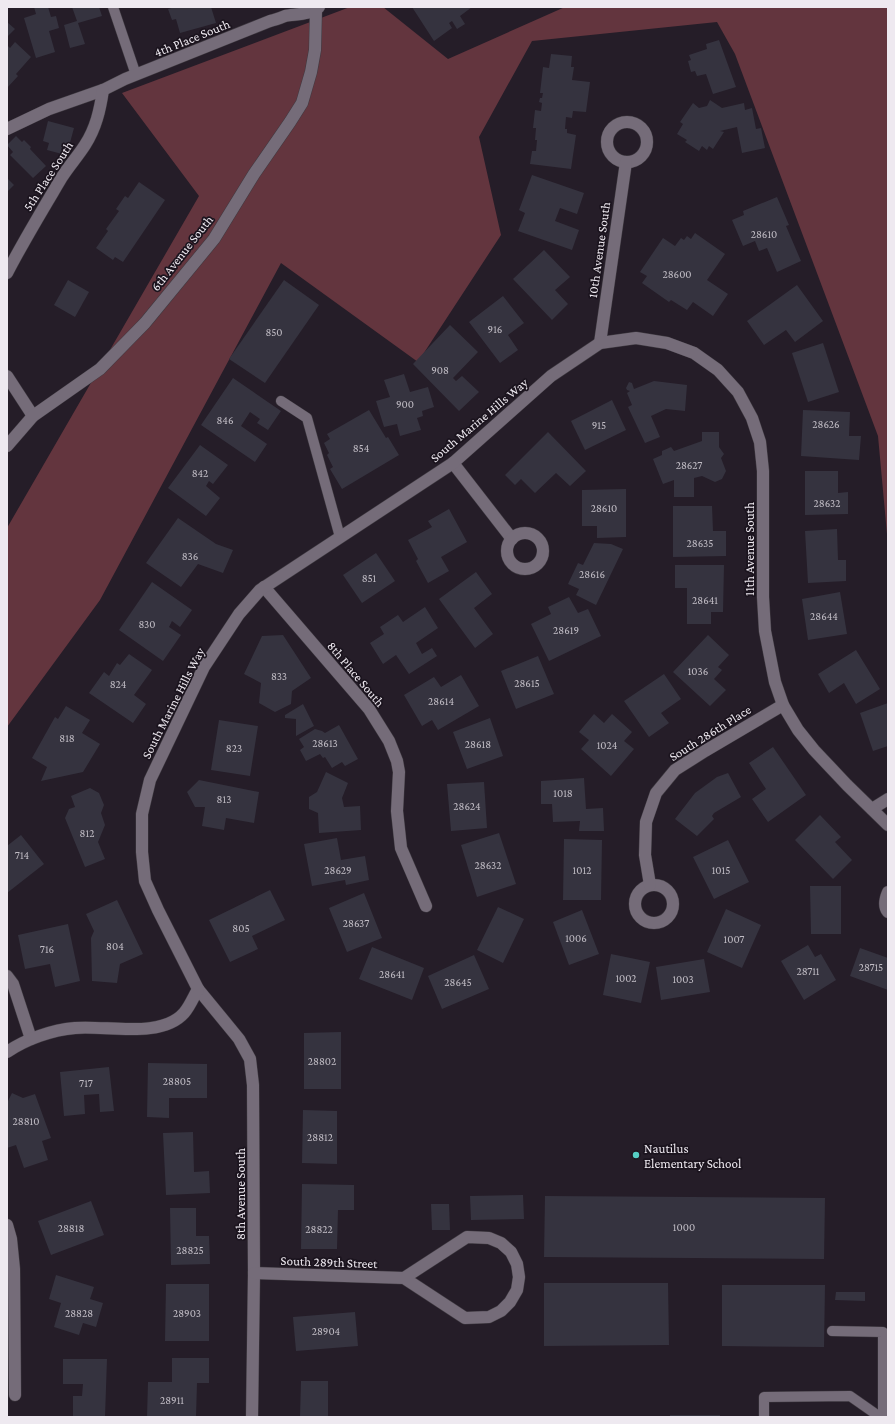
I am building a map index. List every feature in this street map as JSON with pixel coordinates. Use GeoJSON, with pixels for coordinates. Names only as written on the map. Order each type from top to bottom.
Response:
{"type":"FeatureCollection","features":[{"type":"Feature","properties":{"kind":"street","name":"4th Place South"},"geometry":{"type":"LineString","coordinates":[[7,129],[49,109],[103,90],[136,75],[270,21],[314,8]]}},
{"type":"Feature","properties":{"kind":"street","name":"6th Avenue South"},"geometry":{"type":"LineString","coordinates":[[7,446],[33,416],[100,369],[145,323],[214,239],[254,174],[302,103],[314,56],[316,38],[314,8]]}},
{"type":"Feature","properties":{"kind":"street","name":"5th Place South"},"geometry":{"type":"LineString","coordinates":[[7,273],[26,236],[94,128],[103,90]]}},
{"type":"Feature","properties":{"kind":"street","name":"10th Avenue South"},"geometry":{"type":"LineString","coordinates":[[600,343],[626,162]]}},
{"type":"Feature","properties":{"kind":"street","name":"11th Avenue South"},"geometry":{"type":"LineString","coordinates":[[600,343],[636,338],[667,343],[694,353],[718,370],[738,392],[752,418],[760,442],[763,471],[762,597],[765,631],[775,682],[783,705],[798,730],[814,750],[888,825]]}},
{"type":"Feature","properties":{"kind":"street","name":"South Marine Hills Way"},"geometry":{"type":"LineString","coordinates":[[198,989],[158,910],[146,881],[142,852],[142,814],[150,780],[204,667],[239,614],[260,590],[453,463],[551,376],[600,343]]}},
{"type":"Feature","properties":{"kind":"street"},"geometry":{"type":"LineString","coordinates":[[7,376],[33,416]]}},
{"type":"Feature","properties":{"kind":"street"},"geometry":{"type":"LineString","coordinates":[[453,463],[512,539]]}},
{"type":"Feature","properties":{"kind":"street","name":"8th Place South"},"geometry":{"type":"LineString","coordinates":[[264,587],[370,709],[389,741],[397,761],[399,772],[397,811],[401,848],[426,906]]}},
{"type":"Feature","properties":{"kind":"street","name":"South 286th Place"},"geometry":{"type":"LineString","coordinates":[[650,885],[645,855],[646,822],[656,794],[675,770],[783,705]]}},
{"type":"Feature","properties":{"kind":"street"},"geometry":{"type":"LineString","coordinates":[[872,809],[888,799]]}},
{"type":"Feature","properties":{"kind":"street"},"geometry":{"type":"LineString","coordinates":[[888,892],[885,900],[886,910],[888,912]]}},
{"type":"Feature","properties":{"kind":"street"},"geometry":{"type":"LineString","coordinates":[[7,976],[13,984],[31,1039]]}},
{"type":"Feature","properties":{"kind":"street"},"geometry":{"type":"LineString","coordinates":[[7,1052],[31,1039],[54,1032],[75,1028],[143,1028],[159,1026],[172,1021],[184,1013],[198,989]]}},
{"type":"Feature","properties":{"kind":"street","name":"8th Avenue South"},"geometry":{"type":"LineString","coordinates":[[198,989],[239,1039],[250,1059],[253,1093],[254,1273],[252,1417]]}},
{"type":"Feature","properties":{"kind":"street"},"geometry":{"type":"LineString","coordinates":[[7,1225],[11,1239],[14,1269],[15,1395]]}},
{"type":"Feature","properties":{"kind":"street"},"geometry":{"type":"LineString","coordinates":[[467,1237],[489,1238],[501,1243],[511,1252],[517,1264],[519,1277],[517,1290],[510,1302],[501,1311],[488,1316],[465,1318],[404,1278],[467,1237]]}},
{"type":"Feature","properties":{"kind":"street","name":"South 289th Street"},"geometry":{"type":"LineString","coordinates":[[254,1273],[404,1278]]}},
{"type":"Feature","properties":{"kind":"lane"},"geometry":{"type":"LineString","coordinates":[[114,7],[136,75]]}},
{"type":"Feature","properties":{"kind":"lane"},"geometry":{"type":"LineString","coordinates":[[281,401],[307,418],[340,537]]}},
{"type":"Feature","properties":{"kind":"lane"},"geometry":{"type":"LineString","coordinates":[[832,1331],[883,1332],[882,1417]]}},
{"type":"Feature","properties":{"kind":"lane"},"geometry":{"type":"LineString","coordinates":[[764,1417],[764,1397],[850,1396],[882,1417]]}},
{"type":"Feature","properties":{"kind":"shaded area"},"geometry":{"type":"Polygon","coordinates":[[[350,7],[383,7],[448,59],[565,7],[888,7],[888,545],[878,436],[735,54],[717,22],[532,41],[479,137],[501,235],[418,362],[281,263],[100,600],[7,727],[7,528],[199,196],[122,93],[350,7]]]}},
{"type":"Feature","properties":{"kind":"building"},"geometry":{"type":"Polygon","coordinates":[[[34,7],[48,7],[51,17],[56,16],[59,28],[49,31],[55,52],[36,58],[24,18],[36,14],[34,7]]]}},
{"type":"Feature","properties":{"kind":"building"},"geometry":{"type":"Polygon","coordinates":[[[72,7],[99,7],[102,16],[78,23],[85,44],[70,48],[64,25],[77,21],[72,7]]]}},
{"type":"Feature","properties":{"kind":"building"},"geometry":{"type":"Polygon","coordinates":[[[175,7],[211,7],[216,23],[180,33],[176,19],[172,20],[168,9],[175,7]]]}},
{"type":"Feature","properties":{"kind":"building"},"geometry":{"type":"Polygon","coordinates":[[[412,7],[472,7],[460,16],[465,24],[457,29],[452,21],[449,23],[452,28],[434,41],[412,7]]]}},
{"type":"Feature","properties":{"kind":"building"},"geometry":{"type":"Polygon","coordinates":[[[7,22],[15,29],[7,37],[7,22]]]}},
{"type":"Feature","properties":{"kind":"building"},"geometry":{"type":"Polygon","coordinates":[[[719,40],[736,87],[713,94],[706,74],[697,76],[695,71],[691,72],[688,61],[691,60],[689,55],[707,49],[706,44],[719,40]]]}},
{"type":"Feature","properties":{"kind":"building"},"geometry":{"type":"Polygon","coordinates":[[[15,42],[31,57],[16,74],[18,76],[7,88],[7,45],[10,48],[15,42]]]}},
{"type":"Feature","properties":{"kind":"building"},"geometry":{"type":"Polygon","coordinates":[[[551,54],[572,56],[571,67],[574,67],[572,80],[590,82],[586,112],[573,111],[572,118],[566,117],[565,129],[567,129],[567,133],[576,135],[571,169],[530,164],[532,151],[536,151],[536,128],[533,128],[535,110],[541,111],[542,103],[539,102],[543,93],[540,93],[543,67],[549,68],[551,54]]]}},
{"type":"Feature","properties":{"kind":"building"},"geometry":{"type":"Polygon","coordinates":[[[710,100],[722,108],[744,103],[745,110],[752,108],[756,129],[761,128],[765,148],[742,153],[737,127],[720,131],[724,132],[713,149],[709,146],[707,150],[702,146],[699,151],[685,142],[687,140],[677,134],[683,124],[680,122],[693,103],[699,108],[707,106],[710,100]]]}},
{"type":"Feature","properties":{"kind":"building"},"geometry":{"type":"Polygon","coordinates":[[[48,121],[74,128],[68,150],[63,149],[62,154],[47,150],[49,143],[43,141],[48,121]]]}},
{"type":"Feature","properties":{"kind":"building"},"geometry":{"type":"Polygon","coordinates":[[[16,136],[22,142],[24,140],[31,147],[30,149],[46,166],[33,178],[10,155],[13,152],[7,145],[16,136]]]}},
{"type":"Feature","properties":{"kind":"building"},"geometry":{"type":"Polygon","coordinates":[[[532,175],[584,193],[577,214],[560,208],[555,221],[579,230],[572,250],[518,231],[525,213],[519,210],[532,175]]]}},
{"type":"Feature","properties":{"kind":"building"},"geometry":{"type":"Polygon","coordinates":[[[7,178],[14,185],[7,192],[7,178]]]}},
{"type":"Feature","properties":{"kind":"building"},"geometry":{"type":"Polygon","coordinates":[[[139,182],[165,200],[123,262],[115,257],[113,260],[96,248],[108,231],[106,229],[119,211],[116,209],[125,196],[128,198],[139,182]]]}},
{"type":"Feature","properties":{"kind":"building"},"geometry":{"type":"Polygon","coordinates":[[[777,197],[789,225],[786,226],[801,261],[777,272],[767,248],[759,251],[755,241],[743,246],[732,220],[744,215],[743,211],[777,197]]]}},
{"type":"Feature","properties":{"kind":"building"},"geometry":{"type":"Polygon","coordinates":[[[695,233],[725,254],[707,280],[728,294],[713,316],[693,302],[687,310],[671,300],[669,302],[642,283],[647,276],[640,272],[663,238],[675,246],[681,238],[684,240],[687,236],[691,239],[695,233]]]}},
{"type":"Feature","properties":{"kind":"building"},"geometry":{"type":"Polygon","coordinates":[[[544,250],[570,277],[555,290],[568,304],[552,320],[513,279],[544,250]]]}},
{"type":"Feature","properties":{"kind":"building"},"geometry":{"type":"Polygon","coordinates":[[[68,280],[89,292],[75,317],[54,305],[68,280]]]}},
{"type":"Feature","properties":{"kind":"building"},"geometry":{"type":"Polygon","coordinates":[[[284,280],[319,305],[265,383],[229,359],[284,280]]]}},
{"type":"Feature","properties":{"kind":"building"},"geometry":{"type":"Polygon","coordinates":[[[797,285],[823,321],[795,342],[786,330],[764,345],[747,321],[797,285]]]}},
{"type":"Feature","properties":{"kind":"building"},"geometry":{"type":"Polygon","coordinates":[[[503,296],[524,323],[508,335],[518,350],[500,363],[469,322],[503,296]]]}},
{"type":"Feature","properties":{"kind":"building"},"geometry":{"type":"Polygon","coordinates":[[[450,325],[478,352],[453,378],[456,381],[462,376],[479,392],[459,411],[413,364],[450,325]]]}},
{"type":"Feature","properties":{"kind":"building"},"geometry":{"type":"Polygon","coordinates":[[[823,343],[839,392],[808,402],[792,353],[823,343]]]}},
{"type":"Feature","properties":{"kind":"building"},"geometry":{"type":"Polygon","coordinates":[[[404,374],[410,392],[428,387],[434,407],[422,411],[423,416],[417,418],[421,430],[400,436],[397,424],[384,427],[376,401],[390,397],[384,380],[404,374]]]}},
{"type":"Feature","properties":{"kind":"building"},"geometry":{"type":"Polygon","coordinates":[[[233,378],[281,411],[268,430],[257,423],[260,419],[250,412],[241,426],[267,444],[255,462],[201,425],[233,378]]]}},
{"type":"Feature","properties":{"kind":"building"},"geometry":{"type":"Polygon","coordinates":[[[654,381],[687,385],[685,411],[666,409],[651,416],[660,437],[645,443],[628,407],[632,405],[627,393],[630,391],[626,388],[629,382],[632,383],[634,389],[654,381]]]}},
{"type":"Feature","properties":{"kind":"building"},"geometry":{"type":"Polygon","coordinates":[[[612,400],[626,430],[585,450],[571,421],[612,400]]]}},
{"type":"Feature","properties":{"kind":"building"},"geometry":{"type":"Polygon","coordinates":[[[369,410],[386,438],[388,437],[399,455],[342,489],[330,469],[333,467],[327,455],[329,453],[324,443],[330,439],[327,434],[369,410]]]}},
{"type":"Feature","properties":{"kind":"building"},"geometry":{"type":"Polygon","coordinates":[[[803,410],[850,412],[849,436],[861,436],[859,460],[801,456],[803,410]]]}},
{"type":"Feature","properties":{"kind":"building"},"geometry":{"type":"Polygon","coordinates":[[[548,432],[586,471],[570,486],[556,473],[535,493],[521,479],[515,485],[505,475],[548,432]]]}},
{"type":"Feature","properties":{"kind":"building"},"geometry":{"type":"Polygon","coordinates":[[[702,432],[719,432],[719,447],[724,454],[721,458],[726,471],[722,479],[715,482],[702,476],[694,478],[694,497],[674,497],[674,480],[663,484],[653,459],[662,455],[662,451],[671,447],[674,451],[702,441],[702,432]]]}},
{"type":"Feature","properties":{"kind":"building"},"geometry":{"type":"Polygon","coordinates":[[[200,445],[228,465],[213,484],[209,481],[206,486],[220,498],[206,516],[168,488],[200,445]]]}},
{"type":"Feature","properties":{"kind":"building"},"geometry":{"type":"Polygon","coordinates":[[[805,471],[838,471],[838,493],[848,492],[848,514],[805,515],[805,471]]]}},
{"type":"Feature","properties":{"kind":"building"},"geometry":{"type":"Polygon","coordinates":[[[626,489],[626,537],[597,538],[597,526],[582,526],[582,490],[626,489]]]}},
{"type":"Feature","properties":{"kind":"building"},"geometry":{"type":"Polygon","coordinates":[[[673,506],[712,506],[713,531],[726,531],[726,556],[673,557],[673,506]]]}},
{"type":"Feature","properties":{"kind":"building"},"geometry":{"type":"Polygon","coordinates":[[[449,509],[467,542],[441,557],[449,571],[428,583],[416,561],[418,559],[408,540],[432,527],[428,521],[449,509]]]}},
{"type":"Feature","properties":{"kind":"building"},"geometry":{"type":"Polygon","coordinates":[[[178,518],[216,544],[233,550],[223,573],[198,564],[181,587],[146,563],[178,518]]]}},
{"type":"Feature","properties":{"kind":"building"},"geometry":{"type":"Polygon","coordinates":[[[837,529],[838,560],[846,560],[846,581],[808,583],[805,531],[837,529]]]}},
{"type":"Feature","properties":{"kind":"building"},"geometry":{"type":"Polygon","coordinates":[[[594,543],[611,544],[623,549],[596,605],[576,595],[579,589],[568,584],[578,563],[583,565],[594,543]]]}},
{"type":"Feature","properties":{"kind":"building"},"geometry":{"type":"Polygon","coordinates":[[[376,553],[395,581],[362,603],[343,575],[376,553]]]}},
{"type":"Feature","properties":{"kind":"building"},"geometry":{"type":"Polygon","coordinates":[[[675,565],[724,565],[723,612],[711,612],[711,624],[687,624],[687,588],[675,588],[675,565]]]}},
{"type":"Feature","properties":{"kind":"building"},"geometry":{"type":"Polygon","coordinates":[[[476,572],[492,594],[474,608],[493,634],[475,648],[439,599],[476,572]]]}},
{"type":"Feature","properties":{"kind":"building"},"geometry":{"type":"Polygon","coordinates":[[[152,582],[192,610],[180,627],[172,621],[169,627],[181,635],[163,661],[119,630],[152,582]]]}},
{"type":"Feature","properties":{"kind":"building"},"geometry":{"type":"Polygon","coordinates":[[[840,592],[847,634],[808,640],[802,599],[840,592]]]}},
{"type":"Feature","properties":{"kind":"building"},"geometry":{"type":"Polygon","coordinates":[[[569,597],[578,613],[588,609],[601,636],[549,661],[531,624],[551,614],[548,607],[569,597]]]}},
{"type":"Feature","properties":{"kind":"building"},"geometry":{"type":"Polygon","coordinates":[[[425,607],[438,628],[416,643],[422,654],[432,648],[437,656],[409,674],[396,655],[383,664],[370,643],[384,634],[380,627],[398,615],[403,622],[425,607]]]}},
{"type":"Feature","properties":{"kind":"building"},"geometry":{"type":"Polygon","coordinates":[[[283,635],[311,678],[292,691],[291,704],[275,712],[259,703],[261,683],[244,674],[262,636],[283,635]]]}},
{"type":"Feature","properties":{"kind":"building"},"geometry":{"type":"Polygon","coordinates":[[[708,635],[729,655],[718,667],[722,670],[714,679],[726,690],[710,706],[673,672],[708,635]]]}},
{"type":"Feature","properties":{"kind":"building"},"geometry":{"type":"Polygon","coordinates":[[[856,650],[880,689],[856,704],[844,683],[829,693],[818,674],[856,650]]]}},
{"type":"Feature","properties":{"kind":"building"},"geometry":{"type":"Polygon","coordinates":[[[129,654],[152,670],[134,695],[146,704],[133,723],[89,693],[104,672],[109,676],[117,663],[120,665],[129,654]]]}},
{"type":"Feature","properties":{"kind":"building"},"geometry":{"type":"Polygon","coordinates":[[[538,656],[554,694],[516,709],[501,671],[538,656]]]}},
{"type":"Feature","properties":{"kind":"building"},"geometry":{"type":"Polygon","coordinates":[[[664,674],[681,699],[661,713],[669,723],[649,737],[624,701],[664,674]]]}},
{"type":"Feature","properties":{"kind":"building"},"geometry":{"type":"Polygon","coordinates":[[[461,675],[479,706],[438,730],[432,720],[422,726],[404,695],[434,677],[441,687],[461,675]]]}},
{"type":"Feature","properties":{"kind":"building"},"geometry":{"type":"Polygon","coordinates":[[[888,703],[888,746],[873,751],[860,713],[888,703]]]}},
{"type":"Feature","properties":{"kind":"building"},"geometry":{"type":"Polygon","coordinates":[[[303,704],[314,726],[296,736],[296,719],[285,718],[285,715],[303,704]]]}},
{"type":"Feature","properties":{"kind":"building"},"geometry":{"type":"Polygon","coordinates":[[[66,706],[90,720],[82,733],[100,744],[83,772],[41,781],[47,767],[32,758],[55,717],[58,719],[66,706]]]}},
{"type":"Feature","properties":{"kind":"building"},"geometry":{"type":"Polygon","coordinates":[[[594,714],[604,723],[612,714],[632,732],[624,741],[634,749],[611,776],[581,749],[589,740],[579,732],[594,714]]]}},
{"type":"Feature","properties":{"kind":"building"},"geometry":{"type":"Polygon","coordinates":[[[490,718],[503,756],[467,769],[453,732],[490,718]]]}},
{"type":"Feature","properties":{"kind":"building"},"geometry":{"type":"Polygon","coordinates":[[[219,720],[258,726],[250,776],[211,770],[219,720]]]}},
{"type":"Feature","properties":{"kind":"building"},"geometry":{"type":"Polygon","coordinates":[[[339,725],[358,759],[345,766],[342,762],[332,768],[325,757],[323,758],[320,754],[306,761],[300,750],[304,747],[299,739],[315,729],[325,733],[339,725]]]}},
{"type":"Feature","properties":{"kind":"building"},"geometry":{"type":"Polygon","coordinates":[[[773,747],[806,795],[768,822],[752,799],[766,789],[749,763],[773,747]]]}},
{"type":"Feature","properties":{"kind":"building"},"geometry":{"type":"Polygon","coordinates":[[[326,772],[348,783],[342,798],[344,807],[360,806],[361,830],[319,833],[318,813],[309,809],[309,797],[317,792],[326,772]]]}},
{"type":"Feature","properties":{"kind":"building"},"geometry":{"type":"Polygon","coordinates":[[[728,773],[741,797],[714,813],[712,816],[714,819],[697,836],[675,819],[695,793],[717,777],[728,773]]]}},
{"type":"Feature","properties":{"kind":"building"},"geometry":{"type":"Polygon","coordinates":[[[584,778],[586,809],[603,808],[604,831],[579,831],[580,821],[553,822],[552,804],[541,804],[541,781],[584,778]]]}},
{"type":"Feature","properties":{"kind":"building"},"geometry":{"type":"Polygon","coordinates":[[[199,780],[259,792],[254,823],[226,818],[224,830],[202,826],[205,807],[195,807],[187,792],[199,780]]]}},
{"type":"Feature","properties":{"kind":"building"},"geometry":{"type":"Polygon","coordinates":[[[484,782],[487,828],[451,831],[447,784],[484,782]]]}},
{"type":"Feature","properties":{"kind":"building"},"geometry":{"type":"Polygon","coordinates":[[[90,788],[99,793],[104,805],[101,813],[105,825],[98,842],[105,859],[85,867],[65,818],[69,809],[75,807],[71,796],[90,788]]]}},
{"type":"Feature","properties":{"kind":"building"},"geometry":{"type":"Polygon","coordinates":[[[820,815],[841,837],[835,842],[852,860],[833,879],[795,840],[820,815]]]}},
{"type":"Feature","properties":{"kind":"building"},"geometry":{"type":"Polygon","coordinates":[[[499,833],[516,884],[477,897],[461,845],[499,833]]]}},
{"type":"Feature","properties":{"kind":"building"},"geometry":{"type":"Polygon","coordinates":[[[21,835],[44,864],[7,893],[7,846],[21,835]]]}},
{"type":"Feature","properties":{"kind":"building"},"geometry":{"type":"Polygon","coordinates":[[[337,838],[341,860],[365,856],[369,880],[346,885],[345,880],[312,886],[304,844],[337,838]]]}},
{"type":"Feature","properties":{"kind":"building"},"geometry":{"type":"Polygon","coordinates":[[[564,839],[602,840],[601,900],[563,900],[564,839]]]}},
{"type":"Feature","properties":{"kind":"building"},"geometry":{"type":"Polygon","coordinates":[[[728,840],[749,882],[714,899],[693,857],[728,840]]]}},
{"type":"Feature","properties":{"kind":"building"},"geometry":{"type":"Polygon","coordinates":[[[810,886],[841,886],[841,934],[811,934],[810,886]]]}},
{"type":"Feature","properties":{"kind":"building"},"geometry":{"type":"Polygon","coordinates":[[[270,890],[285,920],[252,936],[258,949],[230,962],[209,920],[270,890]]]}},
{"type":"Feature","properties":{"kind":"building"},"geometry":{"type":"Polygon","coordinates":[[[364,893],[382,938],[347,952],[329,908],[364,893]]]}},
{"type":"Feature","properties":{"kind":"building"},"geometry":{"type":"Polygon","coordinates":[[[117,900],[143,954],[120,964],[117,983],[92,981],[91,938],[94,931],[86,914],[117,900]]]}},
{"type":"Feature","properties":{"kind":"building"},"geometry":{"type":"Polygon","coordinates":[[[498,907],[524,919],[503,963],[477,950],[498,907]]]}},
{"type":"Feature","properties":{"kind":"building"},"geometry":{"type":"Polygon","coordinates":[[[726,909],[761,925],[742,968],[707,952],[726,909]]]}},
{"type":"Feature","properties":{"kind":"building"},"geometry":{"type":"Polygon","coordinates":[[[582,910],[599,954],[569,965],[553,922],[582,910]]]}},
{"type":"Feature","properties":{"kind":"building"},"geometry":{"type":"Polygon","coordinates":[[[68,924],[80,981],[55,987],[50,964],[25,969],[18,935],[68,924]]]}},
{"type":"Feature","properties":{"kind":"building"},"geometry":{"type":"Polygon","coordinates":[[[808,945],[815,957],[821,954],[836,980],[804,1000],[781,961],[808,945]]]}},
{"type":"Feature","properties":{"kind":"building"},"geometry":{"type":"Polygon","coordinates":[[[372,947],[424,968],[412,1000],[359,979],[372,947]]]}},
{"type":"Feature","properties":{"kind":"building"},"geometry":{"type":"Polygon","coordinates":[[[860,948],[888,958],[888,990],[850,976],[860,948]]]}},
{"type":"Feature","properties":{"kind":"building"},"geometry":{"type":"Polygon","coordinates":[[[611,954],[650,962],[641,1003],[603,995],[611,954]]]}},
{"type":"Feature","properties":{"kind":"building"},"geometry":{"type":"Polygon","coordinates":[[[474,955],[489,989],[442,1009],[428,976],[474,955]]]}},
{"type":"Feature","properties":{"kind":"building"},"geometry":{"type":"Polygon","coordinates":[[[704,959],[710,992],[661,1000],[656,967],[704,959]]]}},
{"type":"Feature","properties":{"kind":"building"},"geometry":{"type":"Polygon","coordinates":[[[341,1032],[341,1089],[304,1089],[304,1033],[341,1032]]]}},
{"type":"Feature","properties":{"kind":"building"},"geometry":{"type":"Polygon","coordinates":[[[148,1063],[207,1064],[207,1098],[169,1098],[169,1118],[147,1117],[148,1063]]]}},
{"type":"Feature","properties":{"kind":"building"},"geometry":{"type":"Polygon","coordinates":[[[109,1067],[114,1111],[100,1112],[99,1094],[84,1095],[85,1114],[64,1116],[60,1072],[109,1067]]]}},
{"type":"Feature","properties":{"kind":"building"},"geometry":{"type":"Polygon","coordinates":[[[12,1093],[23,1098],[35,1094],[51,1138],[42,1141],[48,1160],[24,1168],[16,1145],[7,1148],[7,1103],[12,1093]]]}},
{"type":"Feature","properties":{"kind":"building"},"geometry":{"type":"Polygon","coordinates":[[[303,1110],[337,1111],[337,1164],[302,1163],[303,1110]]]}},
{"type":"Feature","properties":{"kind":"building"},"geometry":{"type":"Polygon","coordinates":[[[193,1132],[194,1172],[209,1171],[210,1193],[166,1195],[163,1133],[193,1132]]]}},
{"type":"Feature","properties":{"kind":"building"},"geometry":{"type":"Polygon","coordinates":[[[302,1184],[354,1185],[354,1210],[338,1210],[337,1249],[301,1249],[302,1184]]]}},
{"type":"Feature","properties":{"kind":"building"},"geometry":{"type":"Polygon","coordinates":[[[523,1195],[524,1219],[471,1220],[470,1196],[523,1195]]]}},
{"type":"Feature","properties":{"kind":"building"},"geometry":{"type":"Polygon","coordinates":[[[545,1196],[825,1198],[824,1259],[544,1257],[545,1196]]]}},
{"type":"Feature","properties":{"kind":"building"},"geometry":{"type":"Polygon","coordinates":[[[91,1201],[104,1235],[51,1255],[38,1221],[91,1201]]]}},
{"type":"Feature","properties":{"kind":"building"},"geometry":{"type":"Polygon","coordinates":[[[431,1204],[449,1204],[450,1230],[432,1230],[431,1204]]]}},
{"type":"Feature","properties":{"kind":"building"},"geometry":{"type":"Polygon","coordinates":[[[170,1208],[196,1208],[196,1236],[209,1236],[210,1264],[171,1265],[170,1208]]]}},
{"type":"Feature","properties":{"kind":"building"},"geometry":{"type":"Polygon","coordinates":[[[56,1275],[94,1287],[90,1299],[103,1303],[96,1327],[83,1323],[79,1335],[54,1327],[61,1303],[49,1299],[56,1275]]]}},
{"type":"Feature","properties":{"kind":"building"},"geometry":{"type":"Polygon","coordinates":[[[544,1283],[668,1283],[669,1345],[544,1346],[544,1283]]]}},
{"type":"Feature","properties":{"kind":"building"},"geometry":{"type":"Polygon","coordinates":[[[166,1284],[209,1284],[209,1341],[165,1341],[166,1284]]]}},
{"type":"Feature","properties":{"kind":"building"},"geometry":{"type":"Polygon","coordinates":[[[722,1285],[825,1285],[824,1347],[722,1346],[722,1285]]]}},
{"type":"Feature","properties":{"kind":"building"},"geometry":{"type":"Polygon","coordinates":[[[836,1292],[865,1292],[865,1301],[835,1300],[836,1292]]]}},
{"type":"Feature","properties":{"kind":"building"},"geometry":{"type":"Polygon","coordinates":[[[355,1312],[358,1346],[296,1351],[293,1317],[355,1312]]]}},
{"type":"Feature","properties":{"kind":"building"},"geometry":{"type":"Polygon","coordinates":[[[172,1358],[209,1358],[209,1383],[197,1383],[196,1417],[147,1417],[148,1382],[172,1382],[172,1358]]]}},
{"type":"Feature","properties":{"kind":"building"},"geometry":{"type":"Polygon","coordinates":[[[63,1359],[107,1359],[105,1417],[73,1417],[73,1396],[82,1396],[83,1384],[63,1384],[63,1359]]]}},
{"type":"Feature","properties":{"kind":"building"},"geometry":{"type":"Polygon","coordinates":[[[301,1381],[328,1381],[328,1417],[300,1417],[301,1381]]]}},
{"type":"Feature","properties":{"kind":"building"},"geometry":{"type":"Polygon","coordinates":[[[670,1415],[720,1415],[720,1417],[670,1417],[670,1415]]]}},
{"type":"Feature","properties":{"kind":"place","name":"Nautilus Elementary School"},"geometry":{"type":"Point","coordinates":[636,1155]}}]}
